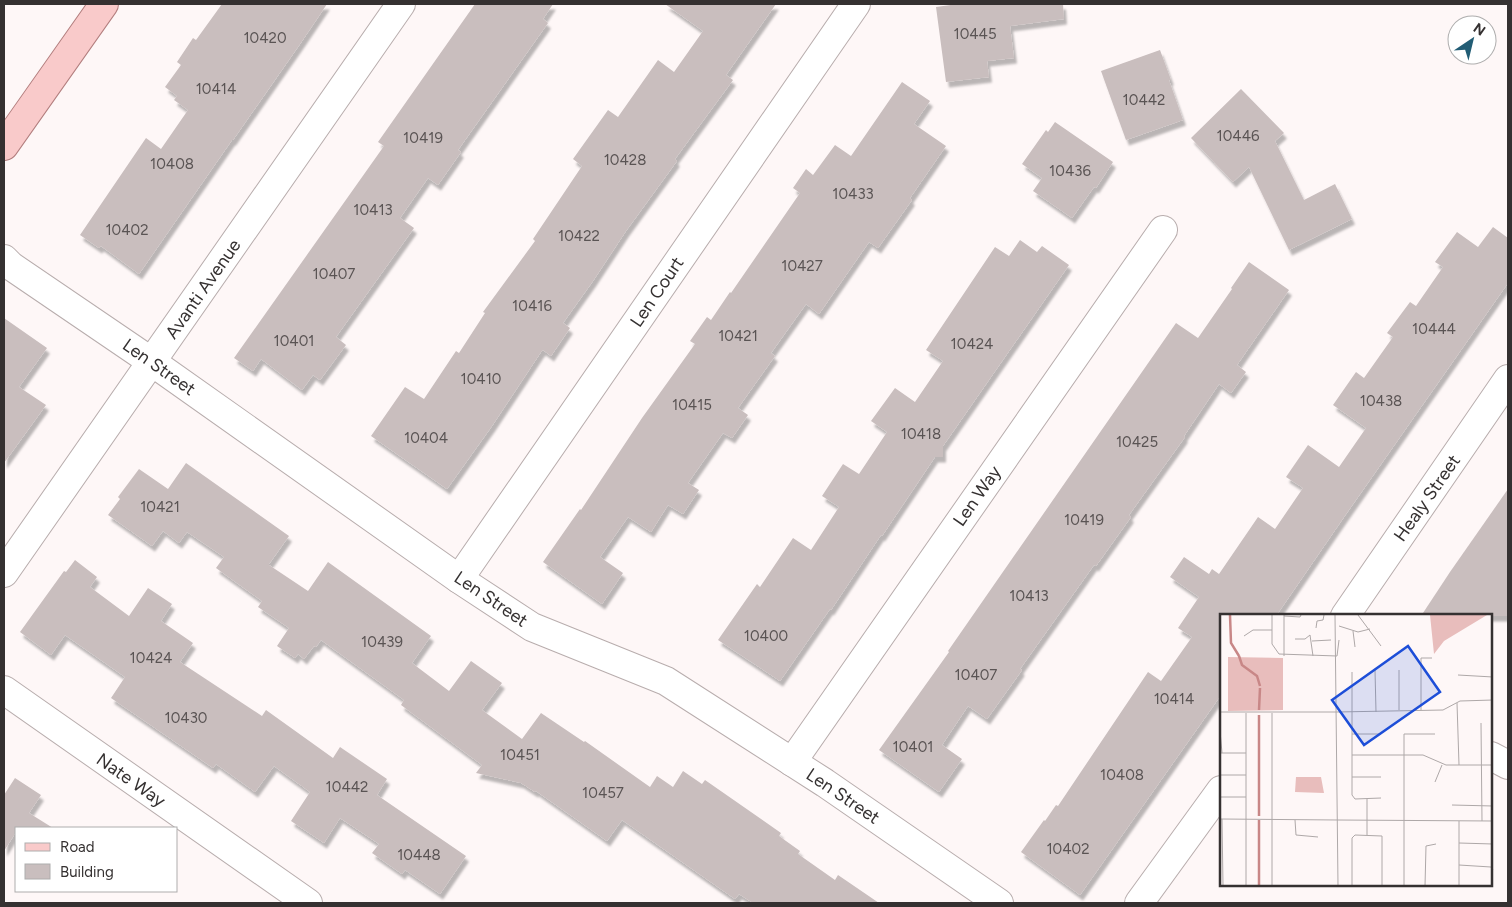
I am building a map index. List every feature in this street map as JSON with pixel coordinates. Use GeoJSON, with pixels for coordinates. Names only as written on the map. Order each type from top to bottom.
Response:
{"type":"FeatureCollection","features":[{"type":"Feature","properties":{"kind":"main road"},"geometry":{"type":"LineString","coordinates":[[4,146],[104,4]]}},
{"type":"Feature","properties":{"kind":"street","name":"Avanti Avenue"},"geometry":{"type":"LineString","coordinates":[[4,573],[401,4]]}},
{"type":"Feature","properties":{"kind":"street","name":"Len Court"},"geometry":{"type":"LineString","coordinates":[[460,579],[856,4]]}},
{"type":"Feature","properties":{"kind":"street","name":"Len Way"},"geometry":{"type":"LineString","coordinates":[[792,762],[1163,230]]}},
{"type":"Feature","properties":{"kind":"street","name":"Len Street"},"geometry":{"type":"LineString","coordinates":[[4,259],[11,266],[152,362],[460,579],[532,627],[666,681],[825,783],[999,903]]}},
{"type":"Feature","properties":{"kind":"street","name":"Healy Street"},"geometry":{"type":"LineString","coordinates":[[1346,614],[1508,380]]}},
{"type":"Feature","properties":{"kind":"street","name":"Nate Way"},"geometry":{"type":"LineString","coordinates":[[4,690],[308,903]]}},
{"type":"Feature","properties":{"kind":"street"},"geometry":{"type":"LineString","coordinates":[[1492,757],[1508,765]]}},
{"type":"Feature","properties":{"kind":"street"},"geometry":{"type":"LineString","coordinates":[[1139,903],[1220,791]]}},
{"type":"Feature","properties":{"kind":"building"},"geometry":{"type":"Polygon","coordinates":[[[222,4],[327,4],[139,274],[101,246],[99,248],[80,235],[146,138],[161,149],[188,110],[174,100],[177,96],[165,87],[181,65],[177,62],[193,38],[196,40],[222,4]]]}},
{"type":"Feature","properties":{"kind":"building"},"geometry":{"type":"Polygon","coordinates":[[[475,4],[553,4],[543,19],[548,23],[458,150],[461,152],[438,185],[428,178],[400,218],[414,228],[336,337],[346,345],[320,380],[313,375],[302,390],[261,359],[253,371],[234,358],[384,146],[378,142],[475,4]]]}},
{"type":"Feature","properties":{"kind":"building"},"geometry":{"type":"Polygon","coordinates":[[[665,4],[776,4],[726,75],[733,80],[675,159],[677,161],[563,323],[570,328],[551,356],[543,350],[541,352],[447,489],[371,436],[405,387],[424,399],[456,351],[459,353],[485,313],[483,312],[535,241],[533,239],[582,166],[573,159],[608,110],[618,117],[658,60],[674,72],[703,31],[665,4]]]}},
{"type":"Feature","properties":{"kind":"building"},"geometry":{"type":"Polygon","coordinates":[[[958,4],[1063,4],[1064,19],[1010,26],[1014,58],[987,61],[989,77],[946,82],[936,7],[958,4]]]}},
{"type":"Feature","properties":{"kind":"building"},"geometry":{"type":"Polygon","coordinates":[[[1160,50],[1183,120],[1126,140],[1101,71],[1160,50]]]}},
{"type":"Feature","properties":{"kind":"building"},"geometry":{"type":"Polygon","coordinates":[[[902,82],[930,101],[914,124],[946,146],[910,198],[912,200],[878,248],[869,242],[819,314],[806,304],[771,353],[775,356],[738,408],[748,415],[732,438],[723,433],[688,483],[699,490],[683,514],[668,505],[651,532],[628,517],[600,557],[623,573],[602,604],[543,562],[695,344],[690,341],[707,317],[711,320],[800,193],[793,188],[806,169],[813,175],[835,145],[851,156],[902,82]]]}},
{"type":"Feature","properties":{"kind":"building"},"geometry":{"type":"Polygon","coordinates":[[[1241,89],[1284,133],[1275,141],[1304,200],[1335,184],[1352,219],[1289,250],[1249,167],[1233,182],[1191,138],[1241,89]]]}},
{"type":"Feature","properties":{"kind":"building"},"geometry":{"type":"Polygon","coordinates":[[[1055,122],[1113,162],[1096,188],[1094,187],[1072,218],[1033,191],[1042,178],[1022,164],[1046,130],[1048,132],[1055,122]]]}},
{"type":"Feature","properties":{"kind":"building"},"geometry":{"type":"Polygon","coordinates":[[[1493,227],[1508,238],[1508,283],[1277,614],[1220,614],[1220,696],[1080,895],[1021,852],[1056,805],[1058,806],[1148,672],[1161,681],[1192,637],[1178,628],[1199,597],[1170,577],[1184,557],[1209,574],[1212,569],[1219,574],[1258,517],[1275,529],[1303,488],[1286,477],[1308,445],[1339,467],[1366,428],[1333,405],[1356,372],[1364,378],[1393,337],[1387,333],[1410,302],[1416,306],[1443,267],[1435,262],[1457,232],[1478,247],[1493,227]]]}},
{"type":"Feature","properties":{"kind":"building"},"geometry":{"type":"Polygon","coordinates":[[[1020,240],[1037,252],[1042,246],[1069,265],[943,446],[943,457],[935,457],[831,610],[780,681],[718,640],[757,584],[760,587],[793,538],[811,550],[839,507],[822,496],[843,464],[859,474],[887,432],[871,421],[895,388],[915,402],[943,361],[926,350],[995,247],[1009,256],[1020,240]]]}},
{"type":"Feature","properties":{"kind":"building"},"geometry":{"type":"Polygon","coordinates":[[[1249,262],[1289,290],[1237,365],[1246,372],[1231,393],[1219,384],[1185,437],[1129,515],[1131,517],[1096,566],[1094,565],[987,719],[968,706],[942,745],[962,759],[939,792],[879,750],[949,652],[1176,323],[1198,338],[1249,262]]]}},
{"type":"Feature","properties":{"kind":"building"},"geometry":{"type":"Polygon","coordinates":[[[4,318],[47,348],[19,387],[46,405],[4,463],[4,318]]]}},
{"type":"Feature","properties":{"kind":"building"},"geometry":{"type":"Polygon","coordinates":[[[186,463],[289,536],[269,565],[308,591],[328,562],[431,636],[412,663],[449,691],[471,661],[502,683],[482,710],[522,739],[541,713],[585,741],[650,787],[657,776],[673,787],[683,771],[702,784],[705,780],[781,833],[779,836],[800,851],[798,854],[835,880],[838,875],[879,903],[753,903],[739,894],[735,899],[622,820],[607,841],[536,791],[521,783],[476,773],[482,765],[401,705],[404,700],[321,640],[304,659],[298,654],[295,658],[277,646],[289,628],[258,607],[262,601],[216,568],[224,557],[187,532],[179,543],[163,531],[152,546],[108,515],[120,499],[118,497],[139,469],[168,489],[186,463]]]}},
{"type":"Feature","properties":{"kind":"building"},"geometry":{"type":"Polygon","coordinates":[[[1508,489],[1508,616],[1492,616],[1492,614],[1422,614],[1508,489]]]}},
{"type":"Feature","properties":{"kind":"building"},"geometry":{"type":"Polygon","coordinates":[[[75,560],[97,577],[90,587],[129,616],[148,588],[172,604],[161,621],[193,643],[180,662],[262,716],[266,710],[333,758],[340,747],[387,779],[377,795],[466,856],[440,894],[405,870],[402,874],[372,853],[379,844],[340,818],[324,843],[291,821],[310,792],[274,766],[255,792],[216,764],[213,768],[111,698],[125,677],[65,635],[51,655],[20,632],[64,571],[66,572],[75,560]]]}},
{"type":"Feature","properties":{"kind":"building"},"geometry":{"type":"Polygon","coordinates":[[[15,778],[41,795],[29,813],[51,827],[15,827],[15,834],[4,851],[4,795],[15,778]]]}}]}
